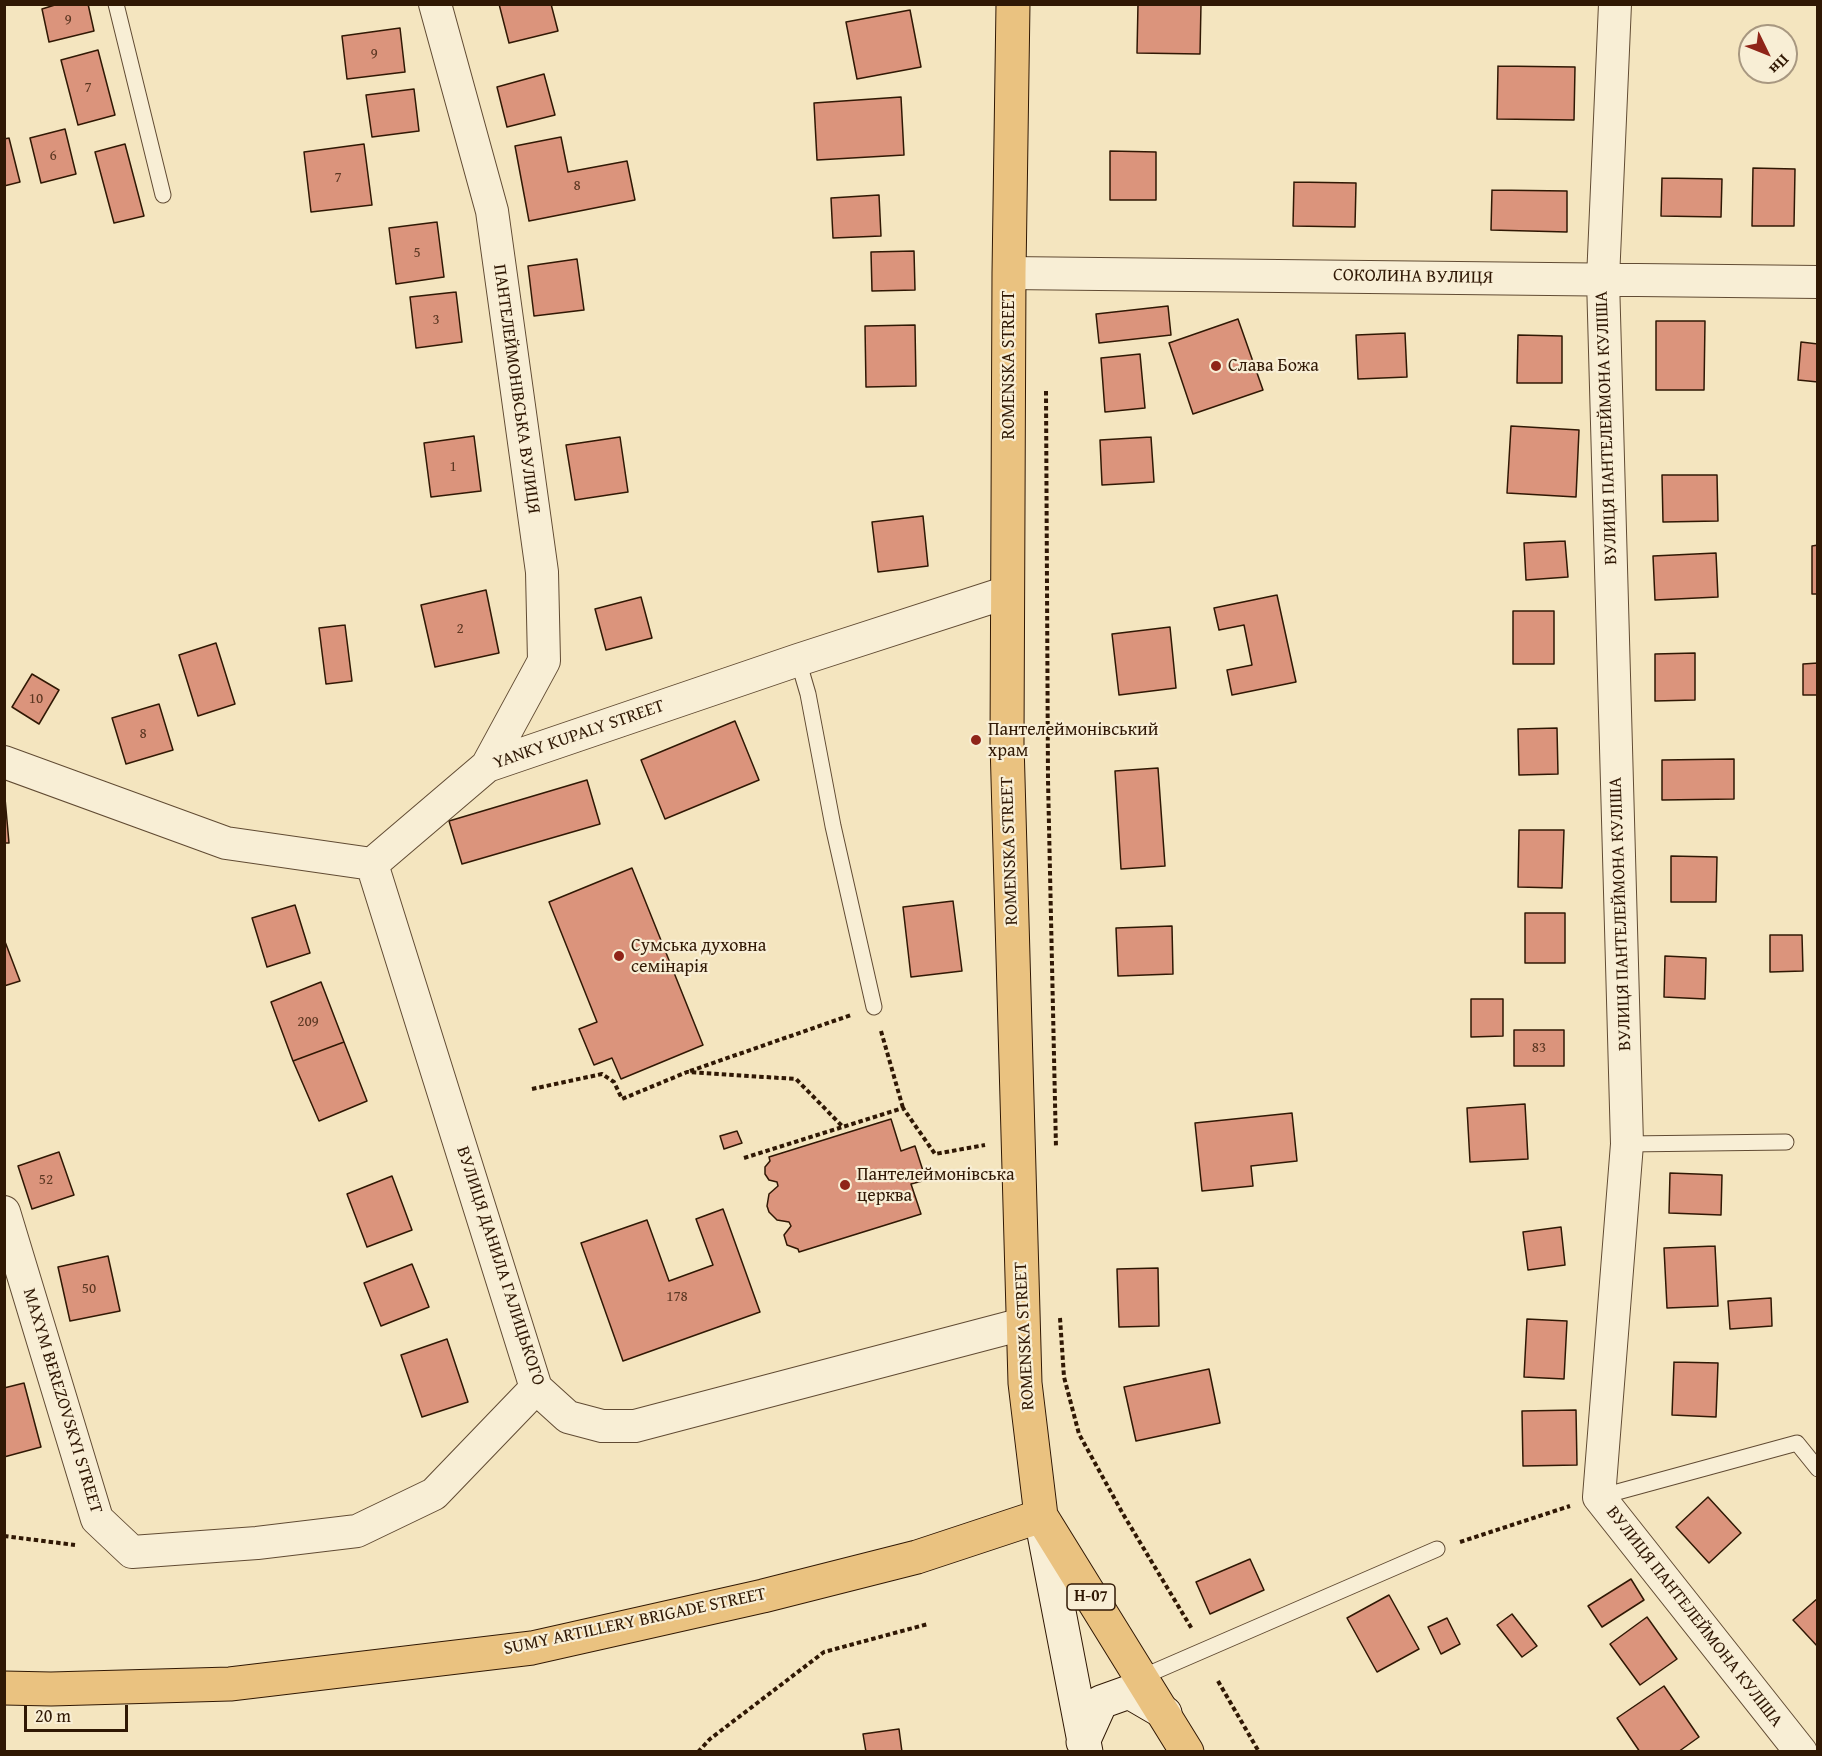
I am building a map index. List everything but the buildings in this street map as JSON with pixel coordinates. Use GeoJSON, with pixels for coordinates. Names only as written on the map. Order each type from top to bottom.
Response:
{"type":"FeatureCollection","features":[{"type":"Feature","properties":{"kind":"main road","name":"ROMENSKA STREET"},"geometry":{"type":"LineString","coordinates":[[1013,4],[1009,273],[1008,743],[1025,1383],[1041,1516]]}},
{"type":"Feature","properties":{"kind":"main road","name":"Н-07"},"geometry":{"type":"LineString","coordinates":[[1041,1516],[1165,1713],[1187,1752]]}},
{"type":"Feature","properties":{"kind":"main road","name":"SUMY ARTILLERY BRIGADE STREET"},"geometry":{"type":"LineString","coordinates":[[4,1688],[51,1689],[230,1684],[532,1648],[763,1596],[906,1559],[1041,1516]]}},
{"type":"Feature","properties":{"kind":"main road"},"geometry":{"type":"LineString","coordinates":[[1041,1516],[1085,1747]]}},
{"type":"Feature","properties":{"kind":"main road"},"geometry":{"type":"LineString","coordinates":[[1085,1747],[1101,1702],[1129,1692],[1165,1713]]}},
{"type":"Feature","properties":{"kind":"street","name":"ПАНТЕЛЕЙМОНІВСЬКА ВУЛИЦЯ"},"geometry":{"type":"LineString","coordinates":[[435,4],[492,211],[542,572],[543,661],[487,766]]}},
{"type":"Feature","properties":{"kind":"street","name":"ВУЛИЦЯ ПАНТЕЛЕЙМОНА КУЛІША"},"geometry":{"type":"LineString","coordinates":[[1615,4],[1603,279],[1627,1143],[1599,1497],[1801,1752]]}},
{"type":"Feature","properties":{"kind":"street","name":"СОКОЛИНА ВУЛИЦЯ"},"geometry":{"type":"LineString","coordinates":[[1009,273],[1818,282]]}},
{"type":"Feature","properties":{"kind":"street","name":"YANKY KUPALY STREET"},"geometry":{"type":"LineString","coordinates":[[372,864],[487,766],[798,660],[1008,592]]}},
{"type":"Feature","properties":{"kind":"street"},"geometry":{"type":"LineString","coordinates":[[4,762],[226,843],[372,864]]}},
{"type":"Feature","properties":{"kind":"street","name":"ВУЛИЦЯ ДАНИЛА ГАЛИЦЬКОГО"},"geometry":{"type":"LineString","coordinates":[[372,864],[536,1388],[568,1417],[602,1426],[635,1426],[1023,1324]]}},
{"type":"Feature","properties":{"kind":"street","name":"MAXYM BEREZOVSKYI STREET"},"geometry":{"type":"LineString","coordinates":[[4,1212],[97,1519],[132,1552]]}},
{"type":"Feature","properties":{"kind":"street"},"geometry":{"type":"LineString","coordinates":[[132,1552],[257,1543],[357,1531],[434,1494],[536,1388]]}},
{"type":"Feature","properties":{"kind":"lane"},"geometry":{"type":"LineString","coordinates":[[116,4],[163,195]]}},
{"type":"Feature","properties":{"kind":"lane"},"geometry":{"type":"LineString","coordinates":[[798,660],[808,694],[833,826],[874,1007]]}},
{"type":"Feature","properties":{"kind":"lane"},"geometry":{"type":"LineString","coordinates":[[1627,1143],[1786,1142]]}},
{"type":"Feature","properties":{"kind":"lane"},"geometry":{"type":"LineString","coordinates":[[1599,1497],[1797,1443],[1818,1469]]}},
{"type":"Feature","properties":{"kind":"lane"},"geometry":{"type":"LineString","coordinates":[[1142,1677],[1437,1549]]}},
{"type":"Feature","properties":{"kind":"path"},"geometry":{"type":"LineString","coordinates":[[1046,380],[1048,780],[1056,1156]]}},
{"type":"Feature","properties":{"kind":"path"},"geometry":{"type":"LineString","coordinates":[[532,1089],[602,1074],[614,1082],[622,1099],[687,1072],[874,1007],[903,1108],[935,1154],[991,1144]]}},
{"type":"Feature","properties":{"kind":"path"},"geometry":{"type":"LineString","coordinates":[[687,1072],[796,1079],[843,1127]]}},
{"type":"Feature","properties":{"kind":"path"},"geometry":{"type":"LineString","coordinates":[[744,1158],[903,1108]]}},
{"type":"Feature","properties":{"kind":"path"},"geometry":{"type":"LineString","coordinates":[[1059,1308],[1065,1377],[1079,1434],[1123,1514],[1204,1650]]}},
{"type":"Feature","properties":{"kind":"path"},"geometry":{"type":"LineString","coordinates":[[1437,1549],[1599,1497]]}},
{"type":"Feature","properties":{"kind":"path"},"geometry":{"type":"LineString","coordinates":[[4,1536],[132,1552]]}},
{"type":"Feature","properties":{"kind":"path"},"geometry":{"type":"LineString","coordinates":[[698,1752],[710,1739],[824,1652],[927,1624]]}},
{"type":"Feature","properties":{"kind":"path"},"geometry":{"type":"LineString","coordinates":[[1218,1680],[1259,1752]]}},
{"type":"Feature","properties":{"kind":"place","name":"Слава Божа"},"geometry":{"type":"Point","coordinates":[1216,366]}},
{"type":"Feature","properties":{"kind":"place","name":"Пантелеймонівський храм"},"geometry":{"type":"Point","coordinates":[976,740]}},
{"type":"Feature","properties":{"kind":"place","name":"Сумська духовна семінарія"},"geometry":{"type":"Point","coordinates":[619,956]}},
{"type":"Feature","properties":{"kind":"place","name":"Пантелеймонівська церква"},"geometry":{"type":"Point","coordinates":[845,1185]}}]}
